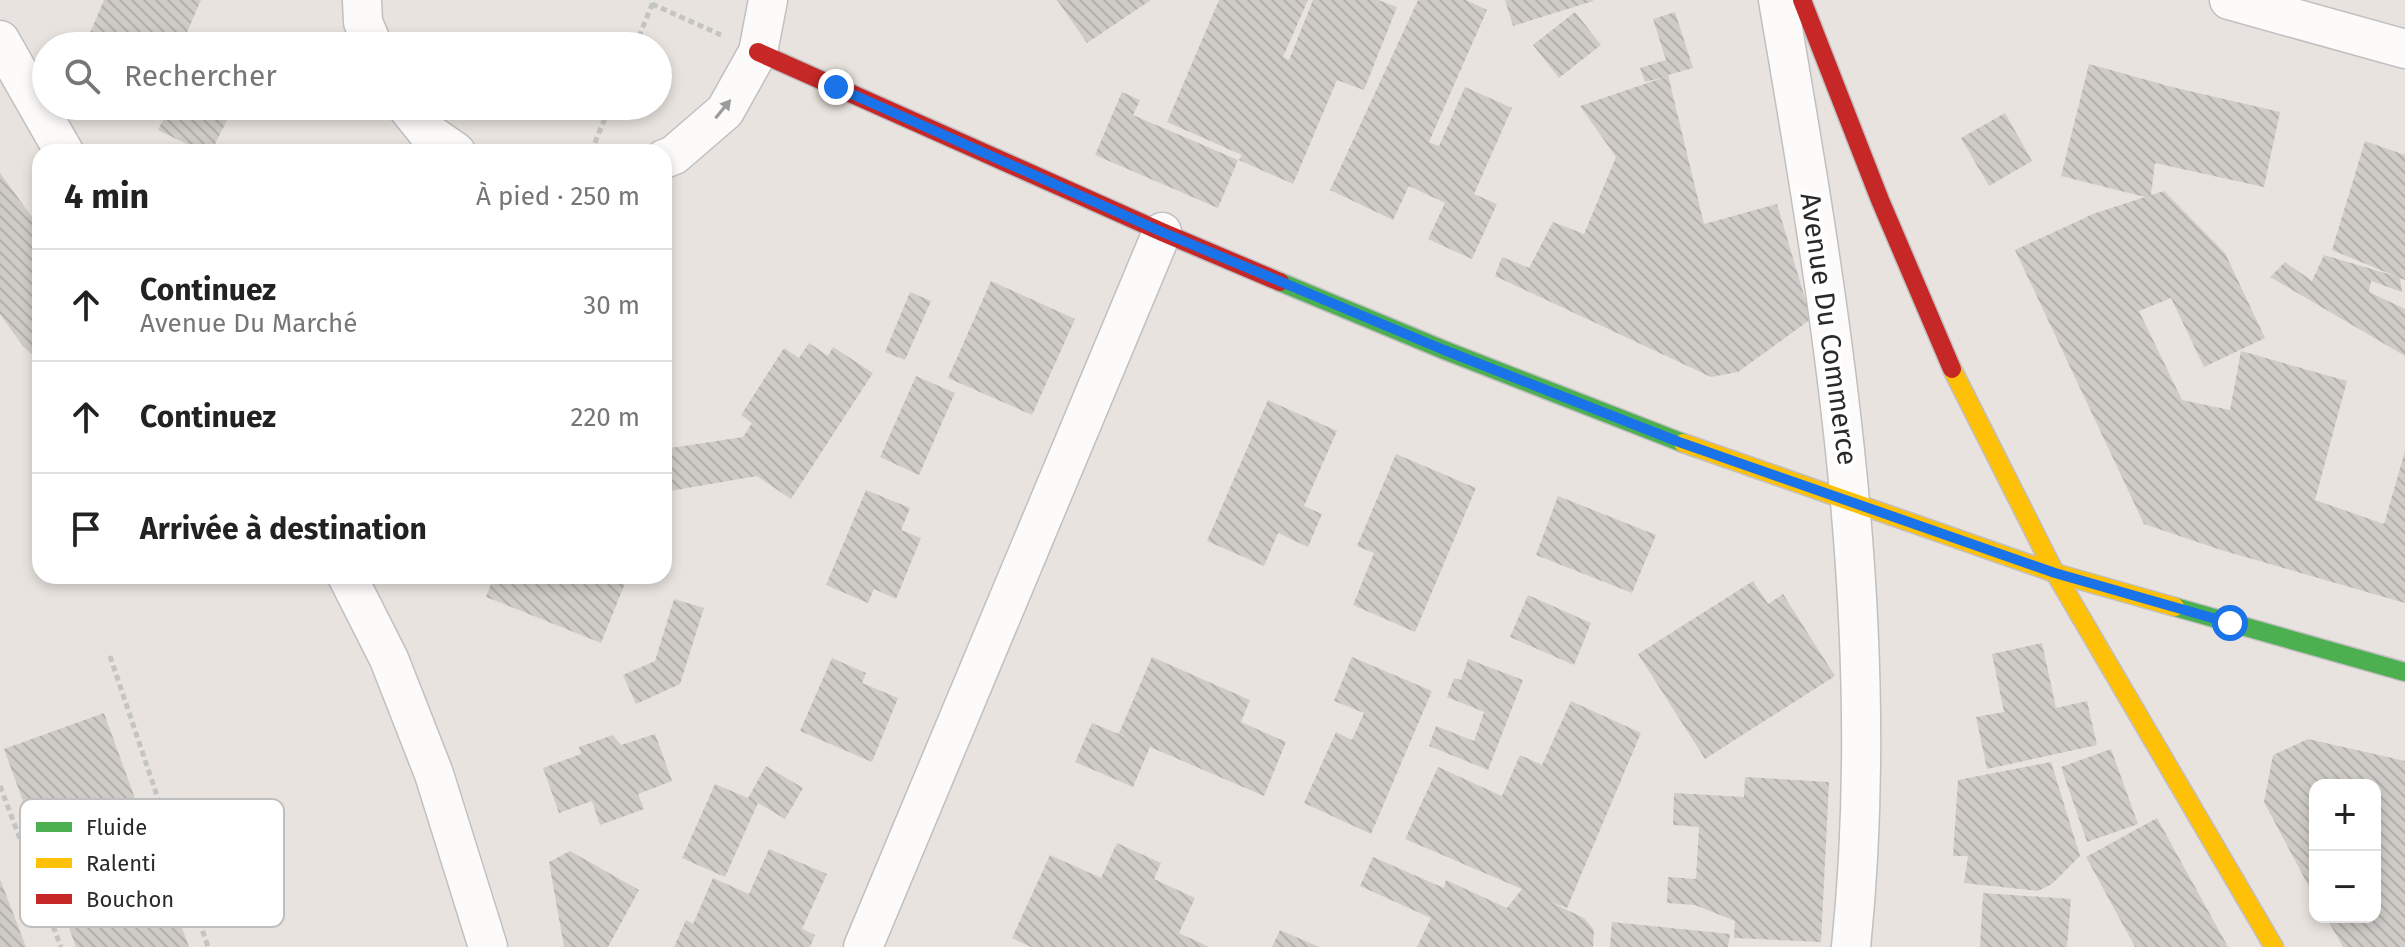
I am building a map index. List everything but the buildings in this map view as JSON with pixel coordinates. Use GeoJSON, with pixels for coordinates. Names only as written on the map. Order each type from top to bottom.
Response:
{"type":"FeatureCollection","features":[{"type":"Feature","properties":{"kind":"street"},"geometry":{"type":"LineString","coordinates":[[362,0],[363,22],[367,32]]}},
{"type":"Feature","properties":{"kind":"street"},"geometry":{"type":"LineString","coordinates":[[672,156],[725,111],[758,52],[768,0]]}},
{"type":"Feature","properties":{"kind":"street","name":"Avenue Du Commerce"},"geometry":{"type":"LineString","coordinates":[[1778,0],[1821,250],[1852,500],[1862,682],[1862,772],[1851,947]]}},
{"type":"Feature","properties":{"kind":"street"},"geometry":{"type":"LineString","coordinates":[[1802,0],[1880,200],[1956,378],[2055,573],[2274,947]]}},
{"type":"Feature","properties":{"kind":"street"},"geometry":{"type":"LineString","coordinates":[[2229,0],[2405,49]]}},
{"type":"Feature","properties":{"kind":"street"},"geometry":{"type":"LineString","coordinates":[[0,40],[32,96]]}},
{"type":"Feature","properties":{"kind":"street"},"geometry":{"type":"LineString","coordinates":[[758,52],[1162,232],[1444,350],[1679,442],[2055,573],[2405,672]]}},
{"type":"Feature","properties":{"kind":"street"},"geometry":{"type":"LineString","coordinates":[[46,120],[59,144]]}},
{"type":"Feature","properties":{"kind":"street"},"geometry":{"type":"LineString","coordinates":[[417,120],[426,131],[445,144]]}},
{"type":"Feature","properties":{"kind":"street"},"geometry":{"type":"LineString","coordinates":[[863,947],[1162,232]]}},
{"type":"Feature","properties":{"kind":"street"},"geometry":{"type":"LineString","coordinates":[[351,584],[389,659],[434,774],[488,947]]}},
{"type":"Feature","properties":{"kind":"path"},"geometry":{"type":"LineString","coordinates":[[641,32],[653,2],[758,52]]}},
{"type":"Feature","properties":{"kind":"path"},"geometry":{"type":"LineString","coordinates":[[594,144],[604,120]]}},
{"type":"Feature","properties":{"kind":"path"},"geometry":{"type":"LineString","coordinates":[[110,656],[158,799]]}},
{"type":"Feature","properties":{"kind":"path"},"geometry":{"type":"LineString","coordinates":[[0,786],[20,839]]}},
{"type":"Feature","properties":{"kind":"path"},"geometry":{"type":"LineString","coordinates":[[53,927],[61,947]]}},
{"type":"Feature","properties":{"kind":"path"},"geometry":{"type":"LineString","coordinates":[[201,927],[208,947]]}},
{"type":"Feature","properties":{"kind":"traffic: fast"},"geometry":{"type":"LineString","coordinates":[[1280,282],[1683,443]]}},
{"type":"Feature","properties":{"kind":"traffic: fast"},"geometry":{"type":"LineString","coordinates":[[2175,607],[2405,672]]}},
{"type":"Feature","properties":{"kind":"traffic: slow"},"geometry":{"type":"LineString","coordinates":[[1952,369],[2055,573],[2274,947]]}},
{"type":"Feature","properties":{"kind":"traffic: slow"},"geometry":{"type":"LineString","coordinates":[[1683,443],[2055,573],[2175,607]]}},
{"type":"Feature","properties":{"kind":"traffic: jam"},"geometry":{"type":"LineString","coordinates":[[1802,0],[1880,200],[1952,369]]}},
{"type":"Feature","properties":{"kind":"traffic: jam"},"geometry":{"type":"LineString","coordinates":[[758,52],[1280,282]]}},
{"type":"Feature","properties":{"kind":"route"},"geometry":{"type":"LineString","coordinates":[[836,87],[1162,232],[1444,350],[1679,442],[2055,573],[2230,623]]}}]}
